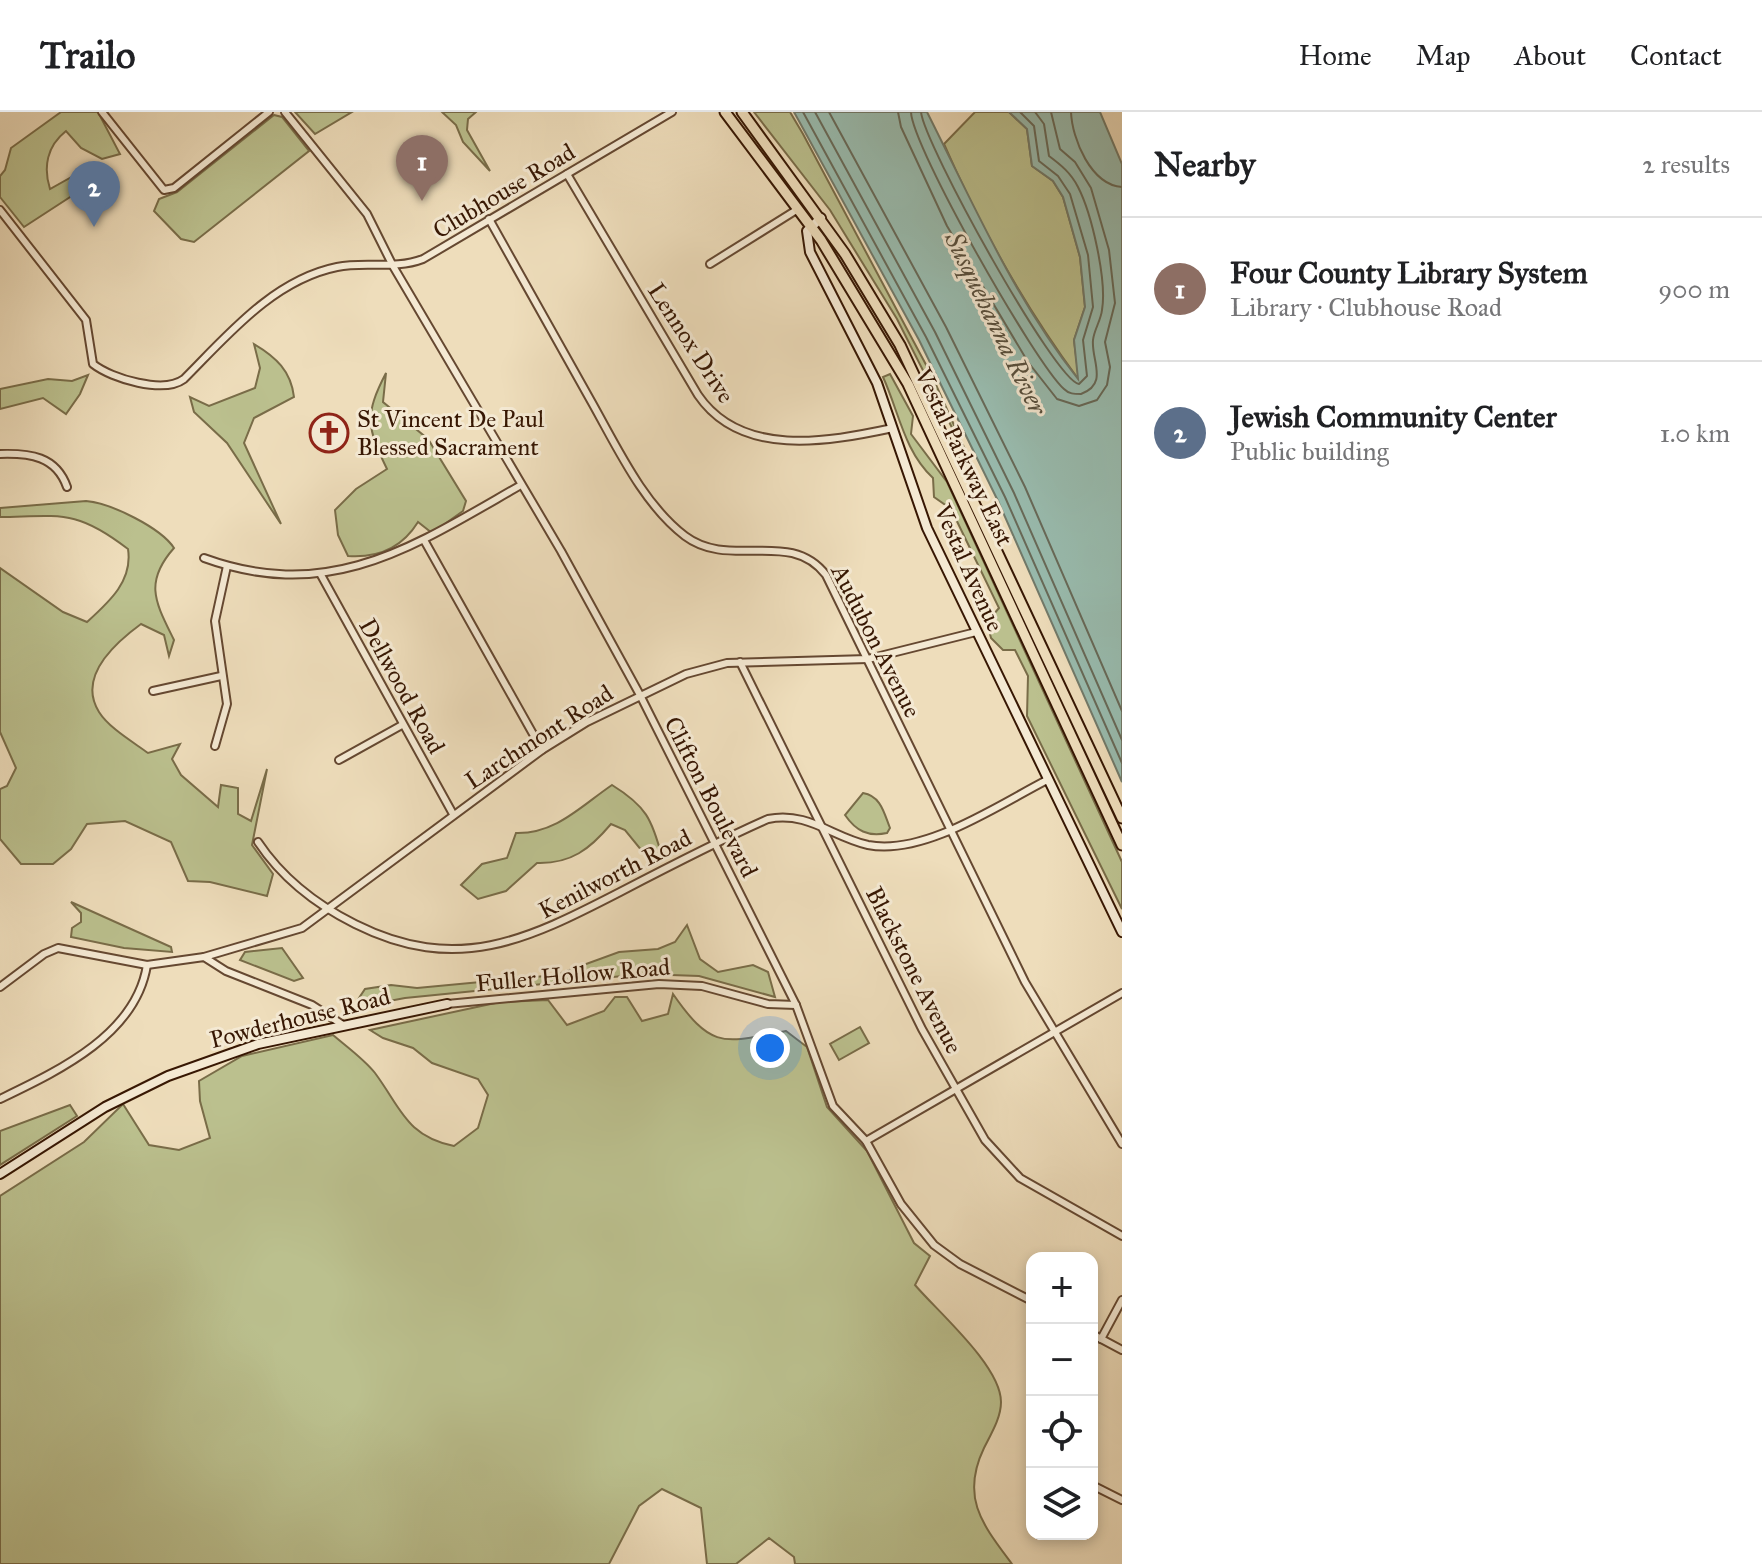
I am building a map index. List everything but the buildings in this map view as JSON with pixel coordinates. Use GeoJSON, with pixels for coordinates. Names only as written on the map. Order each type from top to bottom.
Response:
{"type":"FeatureCollection","features":[{"type":"Feature","properties":{"kind":"main road","name":"Vestal Parkway East"},"geometry":{"type":"LineString","coordinates":[[725,112],[811,226],[861,302],[922,412],[1122,845]]}},
{"type":"Feature","properties":{"kind":"main road","name":"Vestal Parkway East"},"geometry":{"type":"LineString","coordinates":[[742,112],[821,218],[880,309],[920,381],[1122,818]]}},
{"type":"Feature","properties":{"kind":"street"},"geometry":{"type":"LineString","coordinates":[[102,112],[164,190],[174,188],[269,112]]}},
{"type":"Feature","properties":{"kind":"street","name":"Clifton Boulevard"},"geometry":{"type":"LineString","coordinates":[[285,112],[372,221],[393,266],[640,695],[796,1005],[833,1106],[866,1141],[901,1204],[934,1245],[960,1264],[1026,1298]]}},
{"type":"Feature","properties":{"kind":"street","name":"Clubhouse Road"},"geometry":{"type":"LineString","coordinates":[[0,210],[86,320],[93,364],[113,374],[163,386],[184,379],[253,311],[298,282],[347,266],[393,266],[423,259],[672,112]]}},
{"type":"Feature","properties":{"kind":"street","name":"Lennox Drive"},"geometry":{"type":"LineString","coordinates":[[567,174],[698,395],[723,423],[743,434],[779,440],[893,428]]}},
{"type":"Feature","properties":{"kind":"street"},"geometry":{"type":"LineString","coordinates":[[710,264],[809,201]]}},
{"type":"Feature","properties":{"kind":"street"},"geometry":{"type":"LineString","coordinates":[[811,226],[821,218]]}},
{"type":"Feature","properties":{"kind":"street","name":"Audubon Avenue"},"geometry":{"type":"LineString","coordinates":[[489,219],[613,440],[658,511],[687,538],[714,550],[790,550],[807,556],[826,575],[949,830],[1053,1033],[1122,1144]]}},
{"type":"Feature","properties":{"kind":"street","name":"Vestal Avenue"},"geometry":{"type":"LineString","coordinates":[[811,226],[806,233],[810,252],[867,361],[927,528],[1122,932]]}},
{"type":"Feature","properties":{"kind":"street"},"geometry":{"type":"LineString","coordinates":[[0,454],[42,458],[62,472],[67,487]]}},
{"type":"Feature","properties":{"kind":"street"},"geometry":{"type":"LineString","coordinates":[[204,558],[264,574],[321,575],[360,567],[424,540],[521,485]]}},
{"type":"Feature","properties":{"kind":"street"},"geometry":{"type":"LineString","coordinates":[[424,540],[542,750]]}},
{"type":"Feature","properties":{"kind":"street"},"geometry":{"type":"LineString","coordinates":[[215,746],[227,704],[215,621],[227,566]]}},
{"type":"Feature","properties":{"kind":"street","name":"Dellwood Road"},"geometry":{"type":"LineString","coordinates":[[321,575],[453,814]]}},
{"type":"Feature","properties":{"kind":"street","name":"Larchmont Road"},"geometry":{"type":"LineString","coordinates":[[0,987],[44,954],[58,948],[147,965],[204,957],[290,933],[542,750],[640,695],[699,669],[740,662],[868,659],[976,632]]}},
{"type":"Feature","properties":{"kind":"street","name":"Blackstone Avenue"},"geometry":{"type":"LineString","coordinates":[[740,662],[915,1016],[985,1140],[1020,1178],[1122,1236]]}},
{"type":"Feature","properties":{"kind":"street"},"geometry":{"type":"LineString","coordinates":[[153,691],[221,676]]}},
{"type":"Feature","properties":{"kind":"street"},"geometry":{"type":"LineString","coordinates":[[339,760],[402,725]]}},
{"type":"Feature","properties":{"kind":"street","name":"Kenilworth Road"},"geometry":{"type":"LineString","coordinates":[[258,842],[279,870],[328,908],[400,944],[447,948],[497,945],[564,922],[715,844],[776,818],[800,818],[856,841],[880,846],[916,843],[949,830],[1047,780]]}},
{"type":"Feature","properties":{"kind":"street"},"geometry":{"type":"LineString","coordinates":[[204,957],[226,971],[319,1008],[343,1025]]}},
{"type":"Feature","properties":{"kind":"street"},"geometry":{"type":"LineString","coordinates":[[0,1099],[62,1067],[95,1043],[133,1006],[144,984],[147,965]]}},
{"type":"Feature","properties":{"kind":"street","name":"Fuller Hollow Road"},"geometry":{"type":"LineString","coordinates":[[447,1004],[670,984],[702,986],[768,1004],[796,1005]]}},
{"type":"Feature","properties":{"kind":"street"},"geometry":{"type":"LineString","coordinates":[[866,1141],[1122,993]]}},
{"type":"Feature","properties":{"kind":"street","name":"Powderhouse Road"},"geometry":{"type":"LineString","coordinates":[[0,1174],[105,1107],[168,1076],[247,1048],[447,1004]]}},
{"type":"Feature","properties":{"kind":"street"},"geometry":{"type":"LineString","coordinates":[[1101,1339],[1122,1300]]}},
{"type":"Feature","properties":{"kind":"street"},"geometry":{"type":"LineString","coordinates":[[1098,1337],[1122,1350]]}},
{"type":"Feature","properties":{"kind":"street"},"geometry":{"type":"LineString","coordinates":[[1098,1488],[1122,1500]]}},
{"type":"Feature","properties":{"kind":"green space"},"geometry":{"type":"Polygon","coordinates":[[[61,112],[98,112],[120,154],[102,159],[81,148],[66,131],[54,143],[48,157],[50,189],[84,170],[87,186],[24,227],[0,197],[0,176],[5,170],[11,148],[61,112]]]}},
{"type":"Feature","properties":{"kind":"green space"},"geometry":{"type":"Polygon","coordinates":[[[295,112],[352,112],[315,134],[295,112]]]}},
{"type":"Feature","properties":{"kind":"green space"},"geometry":{"type":"Polygon","coordinates":[[[442,112],[476,112],[468,119],[467,130],[490,171],[463,142],[456,125],[442,112]]]}},
{"type":"Feature","properties":{"kind":"green space"},"geometry":{"type":"Polygon","coordinates":[[[754,112],[790,112],[932,376],[980,483],[897,319],[830,210],[754,112]]]}},
{"type":"Feature","properties":{"kind":"green space"},"geometry":{"type":"Polygon","coordinates":[[[975,112],[1009,112],[1027,129],[1032,166],[1053,181],[1063,197],[1080,257],[1085,307],[1074,340],[1079,380],[1005,266],[944,144],[975,112]]]}},
{"type":"Feature","properties":{"kind":"green space"},"geometry":{"type":"Polygon","coordinates":[[[274,115],[282,117],[309,151],[194,242],[181,239],[154,211],[159,199],[177,192],[274,115]]]}},
{"type":"Feature","properties":{"kind":"green space"},"geometry":{"type":"Polygon","coordinates":[[[254,344],[281,366],[290,380],[294,397],[254,418],[244,443],[281,524],[227,443],[194,412],[190,397],[209,406],[255,388],[260,368],[254,344]]]}},
{"type":"Feature","properties":{"kind":"green space"},"geometry":{"type":"Polygon","coordinates":[[[386,373],[383,402],[428,439],[466,501],[463,511],[432,533],[418,522],[405,539],[388,550],[348,556],[338,535],[335,510],[356,489],[387,469],[375,443],[371,421],[374,400],[386,373]]]}},
{"type":"Feature","properties":{"kind":"green space"},"geometry":{"type":"Polygon","coordinates":[[[890,374],[913,416],[911,434],[947,482],[1122,862],[1122,909],[1027,716],[1028,676],[1015,650],[1003,650],[991,638],[987,622],[999,608],[951,509],[934,497],[933,478],[915,456],[883,377],[890,374]]]}},
{"type":"Feature","properties":{"kind":"green space"},"geometry":{"type":"Polygon","coordinates":[[[88,375],[66,414],[43,398],[0,409],[0,389],[48,379],[72,381],[88,375]]]}},
{"type":"Feature","properties":{"kind":"green space"},"geometry":{"type":"Polygon","coordinates":[[[86,501],[108,506],[134,518],[158,532],[174,548],[164,560],[156,583],[158,604],[174,640],[169,656],[164,635],[141,624],[102,662],[93,686],[93,699],[103,718],[148,753],[180,744],[172,759],[181,775],[218,807],[221,785],[238,788],[238,814],[251,821],[267,769],[252,845],[273,874],[267,896],[210,882],[188,881],[171,842],[125,821],[87,824],[71,849],[53,864],[21,864],[0,839],[0,789],[7,786],[16,768],[0,732],[0,568],[63,612],[87,622],[118,590],[129,561],[128,549],[81,521],[54,516],[0,517],[0,508],[86,501]]]}},
{"type":"Feature","properties":{"kind":"green space"},"geometry":{"type":"Polygon","coordinates":[[[612,785],[633,800],[646,815],[662,857],[651,862],[625,830],[611,824],[579,853],[560,861],[537,863],[506,891],[478,899],[461,885],[482,864],[507,858],[516,833],[556,824],[612,785]]]}},
{"type":"Feature","properties":{"kind":"green space"},"geometry":{"type":"Polygon","coordinates":[[[863,793],[881,806],[890,828],[887,833],[863,832],[845,815],[863,793]]]}},
{"type":"Feature","properties":{"kind":"green space"},"geometry":{"type":"Polygon","coordinates":[[[71,902],[171,947],[172,952],[124,948],[71,937],[72,928],[81,922],[81,913],[71,902]]]}},
{"type":"Feature","properties":{"kind":"green space"},"geometry":{"type":"Polygon","coordinates":[[[687,925],[700,959],[718,972],[753,965],[768,972],[775,997],[699,976],[643,974],[405,998],[368,1005],[357,1001],[365,989],[391,985],[417,988],[556,975],[619,952],[658,949],[675,942],[687,925]]]}},
{"type":"Feature","properties":{"kind":"green space"},"geometry":{"type":"Polygon","coordinates":[[[282,948],[303,978],[294,981],[240,960],[245,952],[282,948]]]}},
{"type":"Feature","properties":{"kind":"green space"},"geometry":{"type":"Polygon","coordinates":[[[673,994],[698,1025],[720,1038],[747,1038],[786,1031],[807,1047],[827,1107],[867,1151],[914,1243],[930,1256],[915,1285],[980,1356],[998,1388],[1001,1402],[999,1414],[977,1466],[975,1496],[984,1523],[1012,1564],[795,1564],[794,1557],[769,1538],[736,1564],[707,1564],[701,1508],[662,1489],[639,1506],[609,1564],[0,1564],[0,1196],[84,1142],[123,1104],[149,1145],[179,1150],[210,1138],[200,1101],[199,1081],[242,1056],[333,1035],[371,1068],[415,1128],[454,1146],[478,1128],[488,1095],[478,1079],[432,1063],[413,1048],[370,1030],[500,1002],[548,1000],[567,1025],[604,1011],[615,997],[627,997],[642,1021],[668,1014],[673,994]]]}},
{"type":"Feature","properties":{"kind":"green space"},"geometry":{"type":"Polygon","coordinates":[[[860,1027],[869,1043],[839,1060],[830,1044],[860,1027]]]}},
{"type":"Feature","properties":{"kind":"green space"},"geometry":{"type":"Polygon","coordinates":[[[70,1105],[77,1116],[0,1165],[0,1131],[70,1105]]]}},
{"type":"Feature","properties":{"kind":"water","name":"Susquehanna River"},"geometry":{"type":"Polygon","coordinates":[[[794,112],[927,112],[1014,283],[1078,379],[1074,340],[1085,307],[1080,257],[1063,197],[1053,181],[1032,166],[1027,129],[1009,112],[1100,112],[1122,164],[1122,782],[998,501],[919,340],[794,112]]]}},
{"type":"Feature","properties":{"kind":"place","name":"Four County Library System"},"geometry":{"type":"Point","coordinates":[422,201]}},
{"type":"Feature","properties":{"kind":"place","name":"Jewish Community Center"},"geometry":{"type":"Point","coordinates":[94,227]}},
{"type":"Feature","properties":{"kind":"place","name":"St Vincent De Paul Blessed Sacrament"},"geometry":{"type":"Point","coordinates":[329,433]}}]}
